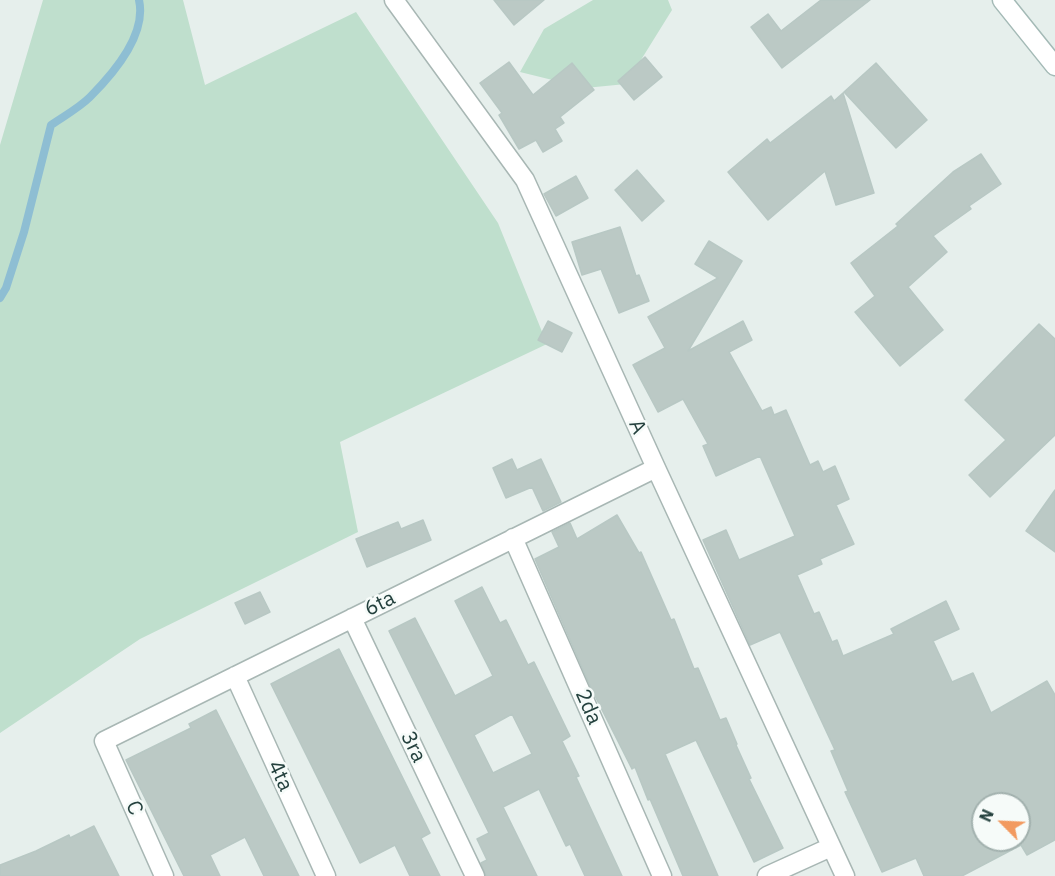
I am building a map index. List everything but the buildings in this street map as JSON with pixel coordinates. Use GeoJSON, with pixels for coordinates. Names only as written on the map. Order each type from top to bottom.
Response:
{"type":"FeatureCollection","features":[{"type":"Feature","properties":{"kind":"street","name":"A"},"geometry":{"type":"LineString","coordinates":[[394,0],[525,180],[845,876]]}},
{"type":"Feature","properties":{"kind":"street"},"geometry":{"type":"LineString","coordinates":[[1002,0],[1055,66]]}},
{"type":"Feature","properties":{"kind":"street","name":"6ta"},"geometry":{"type":"LineString","coordinates":[[104,741],[656,468]]}},
{"type":"Feature","properties":{"kind":"street","name":"2da"},"geometry":{"type":"LineString","coordinates":[[513,538],[662,876]]}},
{"type":"Feature","properties":{"kind":"street","name":"3ra"},"geometry":{"type":"LineString","coordinates":[[352,618],[475,876]]}},
{"type":"Feature","properties":{"kind":"street","name":"4ta"},"geometry":{"type":"LineString","coordinates":[[235,676],[326,876]]}},
{"type":"Feature","properties":{"kind":"street","name":"C"},"geometry":{"type":"LineString","coordinates":[[104,741],[164,876]]}},
{"type":"Feature","properties":{"kind":"street"},"geometry":{"type":"LineString","coordinates":[[766,876],[831,847]]}},
{"type":"Feature","properties":{"kind":"green space"},"geometry":{"type":"Polygon","coordinates":[[[43,0],[183,0],[205,85],[356,12],[498,223],[547,344],[340,442],[358,532],[140,639],[0,733],[0,145],[43,0]]]}},
{"type":"Feature","properties":{"kind":"green space"},"geometry":{"type":"Polygon","coordinates":[[[593,0],[668,0],[672,10],[626,84],[585,88],[520,72],[544,29],[593,0]]]}},
{"type":"Feature","properties":{"kind":"waterway"},"geometry":{"type":"LineString","coordinates":[[0,298],[6,288],[24,232],[51,125],[86,101],[118,65],[138,27],[139,0]]}}]}
